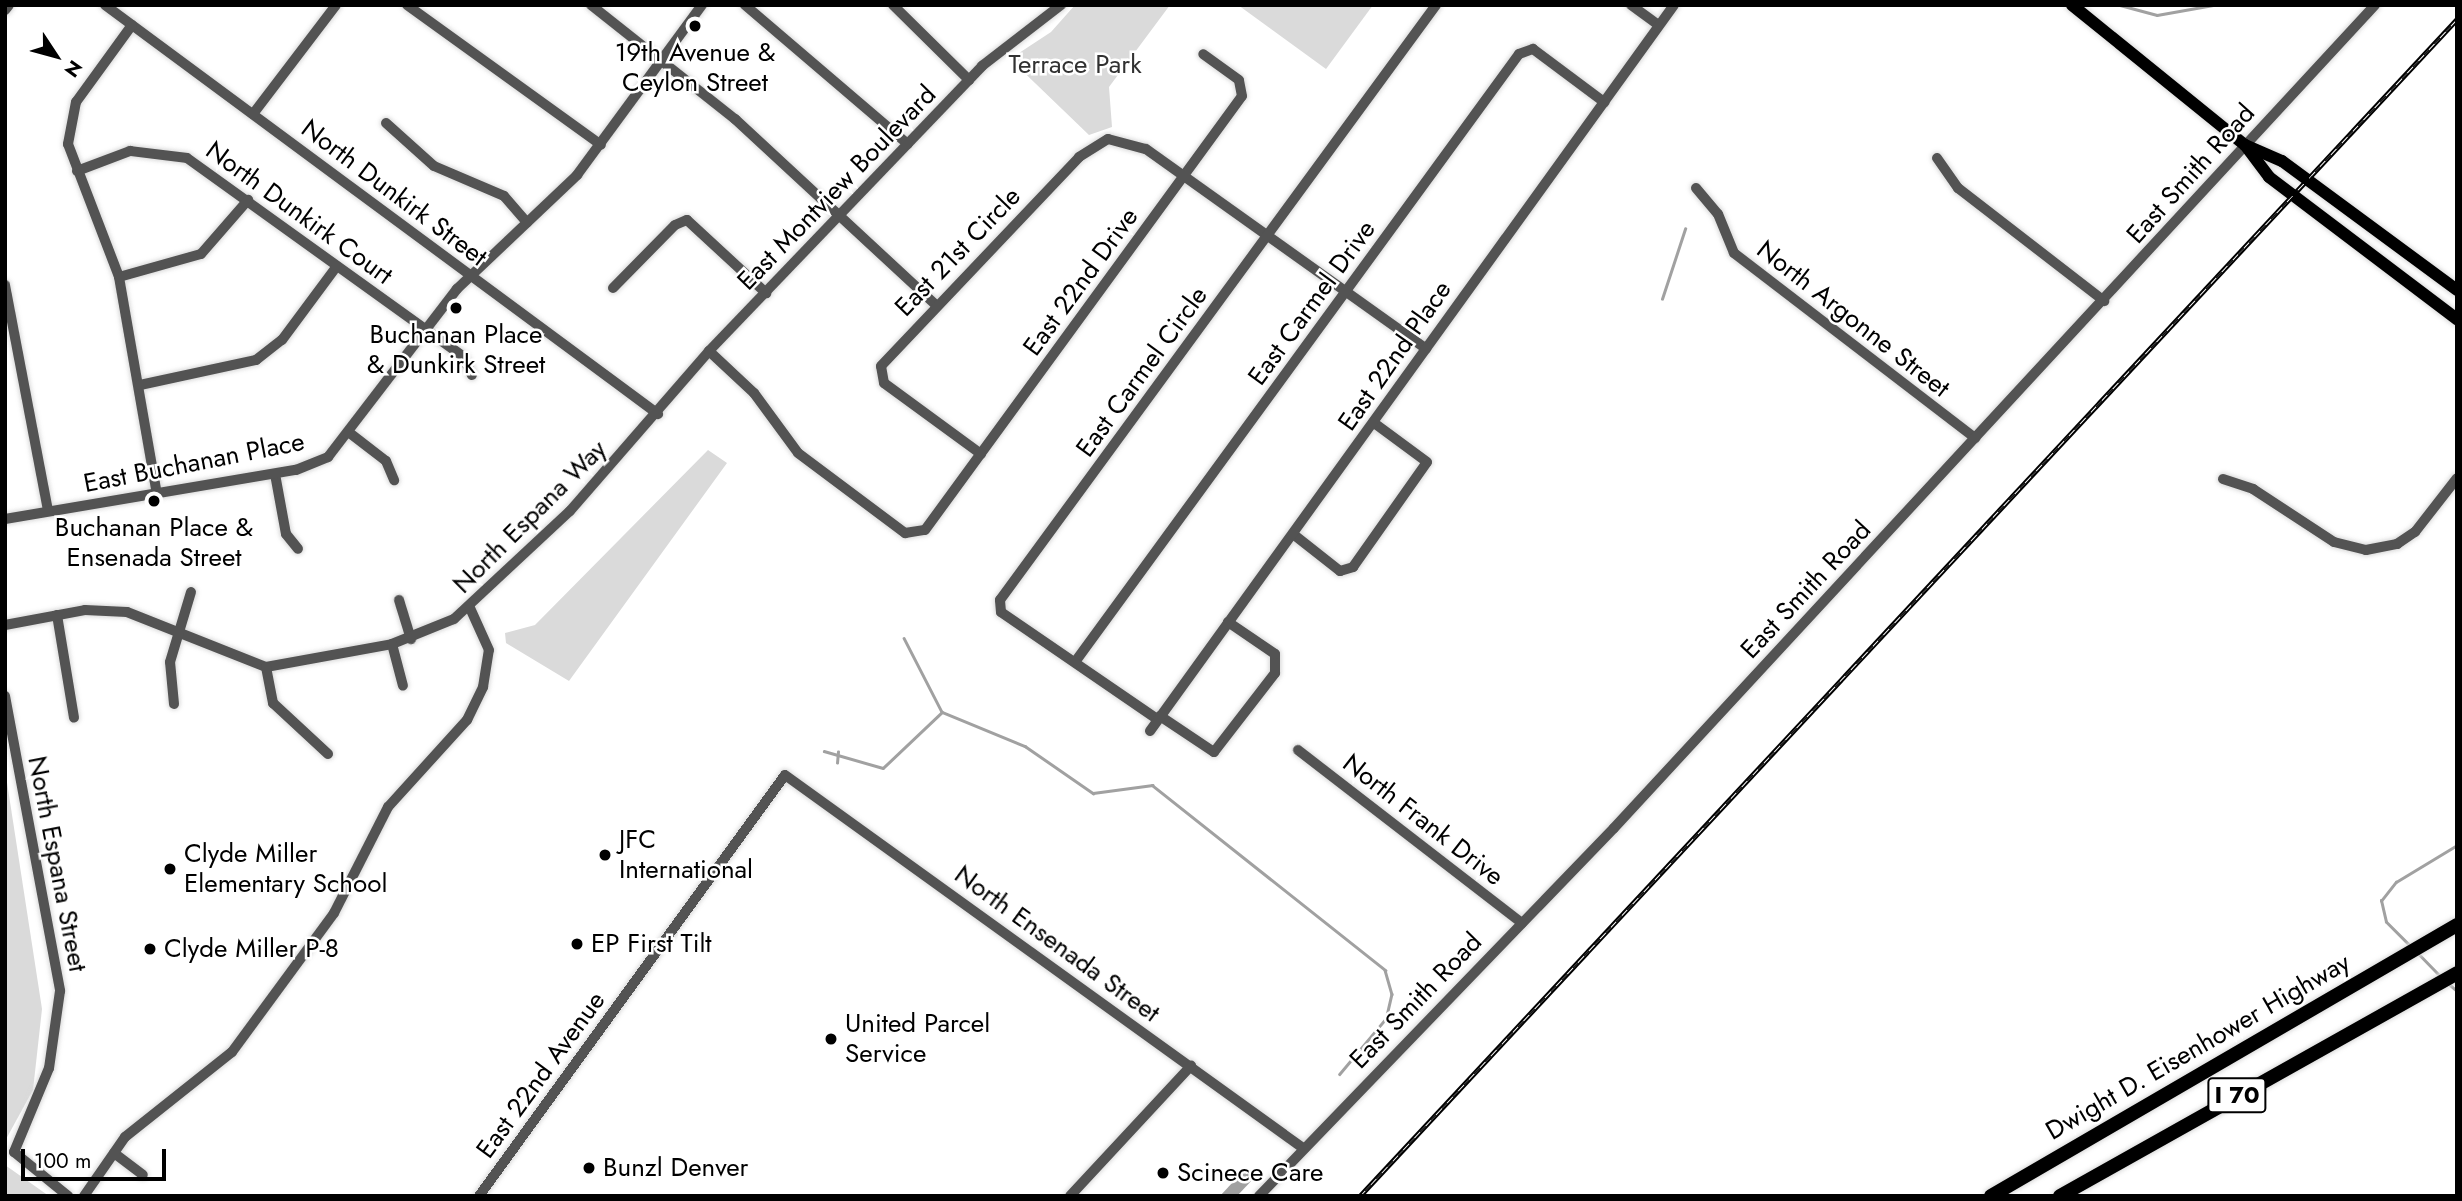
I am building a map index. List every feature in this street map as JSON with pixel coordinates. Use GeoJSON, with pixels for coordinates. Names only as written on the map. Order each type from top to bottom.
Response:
{"type":"FeatureCollection","features":[{"type":"Feature","properties":{"kind":"highway","name":"Dwight D. Eisenhower Highway"},"geometry":{"type":"LineString","coordinates":[[1991,1196],[2457,924]]}},
{"type":"Feature","properties":{"kind":"highway","name":"I 70"},"geometry":{"type":"LineString","coordinates":[[2060,1196],[2457,973]]}},
{"type":"Feature","properties":{"kind":"main road"},"geometry":{"type":"LineString","coordinates":[[2072,5],[2245,145],[2269,177],[2457,319]]}},
{"type":"Feature","properties":{"kind":"main road"},"geometry":{"type":"LineString","coordinates":[[2245,145],[2282,161],[2457,290]]}},
{"type":"Feature","properties":{"kind":"street"},"geometry":{"type":"LineString","coordinates":[[5,10],[9,5]]}},
{"type":"Feature","properties":{"kind":"street","name":"North Dunkirk Street"},"geometry":{"type":"LineString","coordinates":[[105,5],[658,414]]}},
{"type":"Feature","properties":{"kind":"street"},"geometry":{"type":"LineString","coordinates":[[253,114],[336,5]]}},
{"type":"Feature","properties":{"kind":"street"},"geometry":{"type":"LineString","coordinates":[[407,5],[601,145]]}},
{"type":"Feature","properties":{"kind":"street"},"geometry":{"type":"LineString","coordinates":[[591,5],[664,59],[840,215],[936,305]]}},
{"type":"Feature","properties":{"kind":"street","name":"East Buchanan Place"},"geometry":{"type":"LineString","coordinates":[[5,519],[275,474],[314,464],[351,434],[470,276],[527,222],[601,145],[702,5]]}},
{"type":"Feature","properties":{"kind":"street"},"geometry":{"type":"LineString","coordinates":[[745,5],[908,144]]}},
{"type":"Feature","properties":{"kind":"street"},"geometry":{"type":"LineString","coordinates":[[893,5],[969,80]]}},
{"type":"Feature","properties":{"kind":"street","name":"East Montview Boulevard"},"geometry":{"type":"LineString","coordinates":[[658,414],[709,351],[969,80],[1060,5]]}},
{"type":"Feature","properties":{"kind":"street","name":"East Carmel Circle"},"geometry":{"type":"LineString","coordinates":[[1228,622],[1275,654],[1275,673],[1214,752],[1158,718],[1001,612],[1000,600],[1436,5]]}},
{"type":"Feature","properties":{"kind":"street"},"geometry":{"type":"LineString","coordinates":[[1632,5],[1659,25]]}},
{"type":"Feature","properties":{"kind":"street","name":"East 22nd Place"},"geometry":{"type":"LineString","coordinates":[[1150,731],[1674,5]]}},
{"type":"Feature","properties":{"kind":"street","name":"East Smith Road"},"geometry":{"type":"LineString","coordinates":[[1259,1196],[1522,923],[2105,301],[2375,5]]}},
{"type":"Feature","properties":{"kind":"street"},"geometry":{"type":"LineString","coordinates":[[132,25],[72,112],[68,144],[119,277],[158,494]]}},
{"type":"Feature","properties":{"kind":"street","name":"East Carmel Drive"},"geometry":{"type":"LineString","coordinates":[[1075,662],[1518,54],[1533,49],[1604,102]]}},
{"type":"Feature","properties":{"kind":"street","name":"East 22nd Drive"},"geometry":{"type":"LineString","coordinates":[[709,351],[754,393],[798,453],[912,535],[925,530],[1184,177],[1244,90],[1239,80],[1203,54]]}},
{"type":"Feature","properties":{"kind":"street"},"geometry":{"type":"LineString","coordinates":[[386,123],[434,166],[504,196],[527,222]]}},
{"type":"Feature","properties":{"kind":"street","name":"East 21st Circle"},"geometry":{"type":"LineString","coordinates":[[981,454],[880,374],[936,305],[1101,141],[1133,142],[1426,349]]}},
{"type":"Feature","properties":{"kind":"street","name":"North Dunkirk Court"},"geometry":{"type":"LineString","coordinates":[[77,171],[130,151],[170,152],[204,167],[463,356],[472,375]]}},
{"type":"Feature","properties":{"kind":"street"},"geometry":{"type":"LineString","coordinates":[[1937,158],[1958,188],[2105,301]]}},
{"type":"Feature","properties":{"kind":"street","name":"North Argonne Street"},"geometry":{"type":"LineString","coordinates":[[1696,188],[1718,214],[1734,253],[1975,438]]}},
{"type":"Feature","properties":{"kind":"street"},"geometry":{"type":"LineString","coordinates":[[119,277],[201,254],[248,201]]}},
{"type":"Feature","properties":{"kind":"street"},"geometry":{"type":"LineString","coordinates":[[613,288],[675,225],[688,220],[766,293]]}},
{"type":"Feature","properties":{"kind":"street"},"geometry":{"type":"LineString","coordinates":[[139,385],[256,360],[282,340],[337,266]]}},
{"type":"Feature","properties":{"kind":"street"},"geometry":{"type":"LineString","coordinates":[[5,285],[48,511]]}},
{"type":"Feature","properties":{"kind":"street","name":"North Espana Way"},"geometry":{"type":"LineString","coordinates":[[266,667],[411,639],[470,608],[658,414]]}},
{"type":"Feature","properties":{"kind":"street"},"geometry":{"type":"LineString","coordinates":[[1293,534],[1340,570],[1353,567],[1427,462],[1373,422]]}},
{"type":"Feature","properties":{"kind":"street"},"geometry":{"type":"LineString","coordinates":[[351,434],[386,461],[394,480]]}},
{"type":"Feature","properties":{"kind":"street"},"geometry":{"type":"LineString","coordinates":[[275,474],[286,534],[298,549]]}},
{"type":"Feature","properties":{"kind":"street"},"geometry":{"type":"LineString","coordinates":[[2223,479],[2253,489],[2334,542],[2366,550],[2397,544],[2415,532],[2457,478]]}},
{"type":"Feature","properties":{"kind":"street"},"geometry":{"type":"LineString","coordinates":[[174,704],[168,672],[191,592]]}},
{"type":"Feature","properties":{"kind":"street"},"geometry":{"type":"LineString","coordinates":[[399,600],[411,639]]}},
{"type":"Feature","properties":{"kind":"street"},"geometry":{"type":"LineString","coordinates":[[84,1196],[137,1126],[232,1052],[334,913],[388,807],[467,720],[483,687],[489,650],[470,608]]}},
{"type":"Feature","properties":{"kind":"street"},"geometry":{"type":"LineString","coordinates":[[5,625],[57,615],[127,612],[178,635],[266,667],[273,703],[328,754]]}},
{"type":"Feature","properties":{"kind":"street"},"geometry":{"type":"LineString","coordinates":[[57,615],[74,718]]}},
{"type":"Feature","properties":{"kind":"street"},"geometry":{"type":"LineString","coordinates":[[392,644],[403,686]]}},
{"type":"Feature","properties":{"kind":"street","name":"North Espana Street"},"geometry":{"type":"LineString","coordinates":[[5,696],[8,728],[60,990],[52,1059],[16,1157],[68,1196]]}},
{"type":"Feature","properties":{"kind":"street","name":"North Frank Drive"},"geometry":{"type":"LineString","coordinates":[[1298,750],[1522,923]]}},
{"type":"Feature","properties":{"kind":"street","name":"North Ensenada Street"},"geometry":{"type":"LineString","coordinates":[[785,775],[1303,1148]]}},
{"type":"Feature","properties":{"kind":"street","name":"East 22nd Avenue"},"geometry":{"type":"LineString","coordinates":[[479,1196],[785,775]]}},
{"type":"Feature","properties":{"kind":"street"},"geometry":{"type":"LineString","coordinates":[[1070,1196],[1191,1066]]}},
{"type":"Feature","properties":{"kind":"street"},"geometry":{"type":"LineString","coordinates":[[114,1153],[143,1175]]}},
{"type":"Feature","properties":{"kind":"green space","name":"Terrace Park"},"geometry":{"type":"Polygon","coordinates":[[[1075,5],[1170,5],[1109,87],[1112,127],[1089,135],[1010,59],[1051,32],[1075,5]]]}},
{"type":"Feature","properties":{"kind":"green space"},"geometry":{"type":"Polygon","coordinates":[[[1238,5],[1373,5],[1326,69],[1238,5]]]}},
{"type":"Feature","properties":{"kind":"green space"},"geometry":{"type":"Polygon","coordinates":[[[708,450],[727,463],[569,681],[506,643],[505,633],[535,625],[708,450]]]}},
{"type":"Feature","properties":{"kind":"green space"},"geometry":{"type":"Polygon","coordinates":[[[6,776],[42,1009],[33,1090],[5,1141],[6,776]]]}},
{"type":"Feature","properties":{"kind":"green space"},"geometry":{"type":"Polygon","coordinates":[[[5,1165],[49,1196],[5,1196],[5,1165]]]}},
{"type":"Feature","properties":{"kind":"shaded area"},"geometry":{"type":"Polygon","coordinates":[[[1245,1169],[1255,1177],[1237,1196],[1220,1196],[1245,1169]]]}},
{"type":"Feature","properties":{"kind":"waterway"},"geometry":{"type":"LineString","coordinates":[[2120,5],[2157,15],[2214,5]]}},
{"type":"Feature","properties":{"kind":"waterway"},"geometry":{"type":"LineString","coordinates":[[1662,299],[1685,229]]}},
{"type":"Feature","properties":{"kind":"waterway"},"geometry":{"type":"LineString","coordinates":[[904,638],[942,712]]}},
{"type":"Feature","properties":{"kind":"waterway"},"geometry":{"type":"LineString","coordinates":[[824,751],[883,768],[942,712],[1025,746],[1093,793],[1152,785],[1385,970],[1392,994],[1386,1019],[1340,1074]]}},
{"type":"Feature","properties":{"kind":"waterway"},"geometry":{"type":"LineString","coordinates":[[837,763],[838,752]]}},
{"type":"Feature","properties":{"kind":"waterway"},"geometry":{"type":"LineString","coordinates":[[2411,947],[2386,922],[2381,901],[2396,882],[2457,845]]}},
{"type":"Feature","properties":{"kind":"waterway"},"geometry":{"type":"LineString","coordinates":[[2419,954],[2441,977]]}},
{"type":"Feature","properties":{"kind":"waterway"},"geometry":{"type":"LineString","coordinates":[[2449,984],[2457,991]]}},
{"type":"Feature","properties":{"kind":"railway"},"geometry":{"type":"LineString","coordinates":[[1360,1196],[2457,19]]}},
{"type":"Feature","properties":{"kind":"place","name":"19th Avenue & Ceylon Street"},"geometry":{"type":"Point","coordinates":[695,26]}},
{"type":"Feature","properties":{"kind":"place","name":"Buchanan Place & Dunkirk Street"},"geometry":{"type":"Point","coordinates":[456,308]}},
{"type":"Feature","properties":{"kind":"place","name":"Buchanan Place & Ensenada Street"},"geometry":{"type":"Point","coordinates":[154,501]}},
{"type":"Feature","properties":{"kind":"place","name":"JFC International"},"geometry":{"type":"Point","coordinates":[605,855]}},
{"type":"Feature","properties":{"kind":"place","name":"Clyde Miller Elementary School"},"geometry":{"type":"Point","coordinates":[170,869]}},
{"type":"Feature","properties":{"kind":"place","name":"EP First Tilt"},"geometry":{"type":"Point","coordinates":[577,944]}},
{"type":"Feature","properties":{"kind":"place","name":"Clyde Miller P-8"},"geometry":{"type":"Point","coordinates":[150,949]}},
{"type":"Feature","properties":{"kind":"place","name":"United Parcel Service"},"geometry":{"type":"Point","coordinates":[831,1039]}},
{"type":"Feature","properties":{"kind":"place","name":"Bunzl Denver"},"geometry":{"type":"Point","coordinates":[589,1168]}},
{"type":"Feature","properties":{"kind":"place","name":"Scinece Care"},"geometry":{"type":"Point","coordinates":[1163,1173]}}]}
